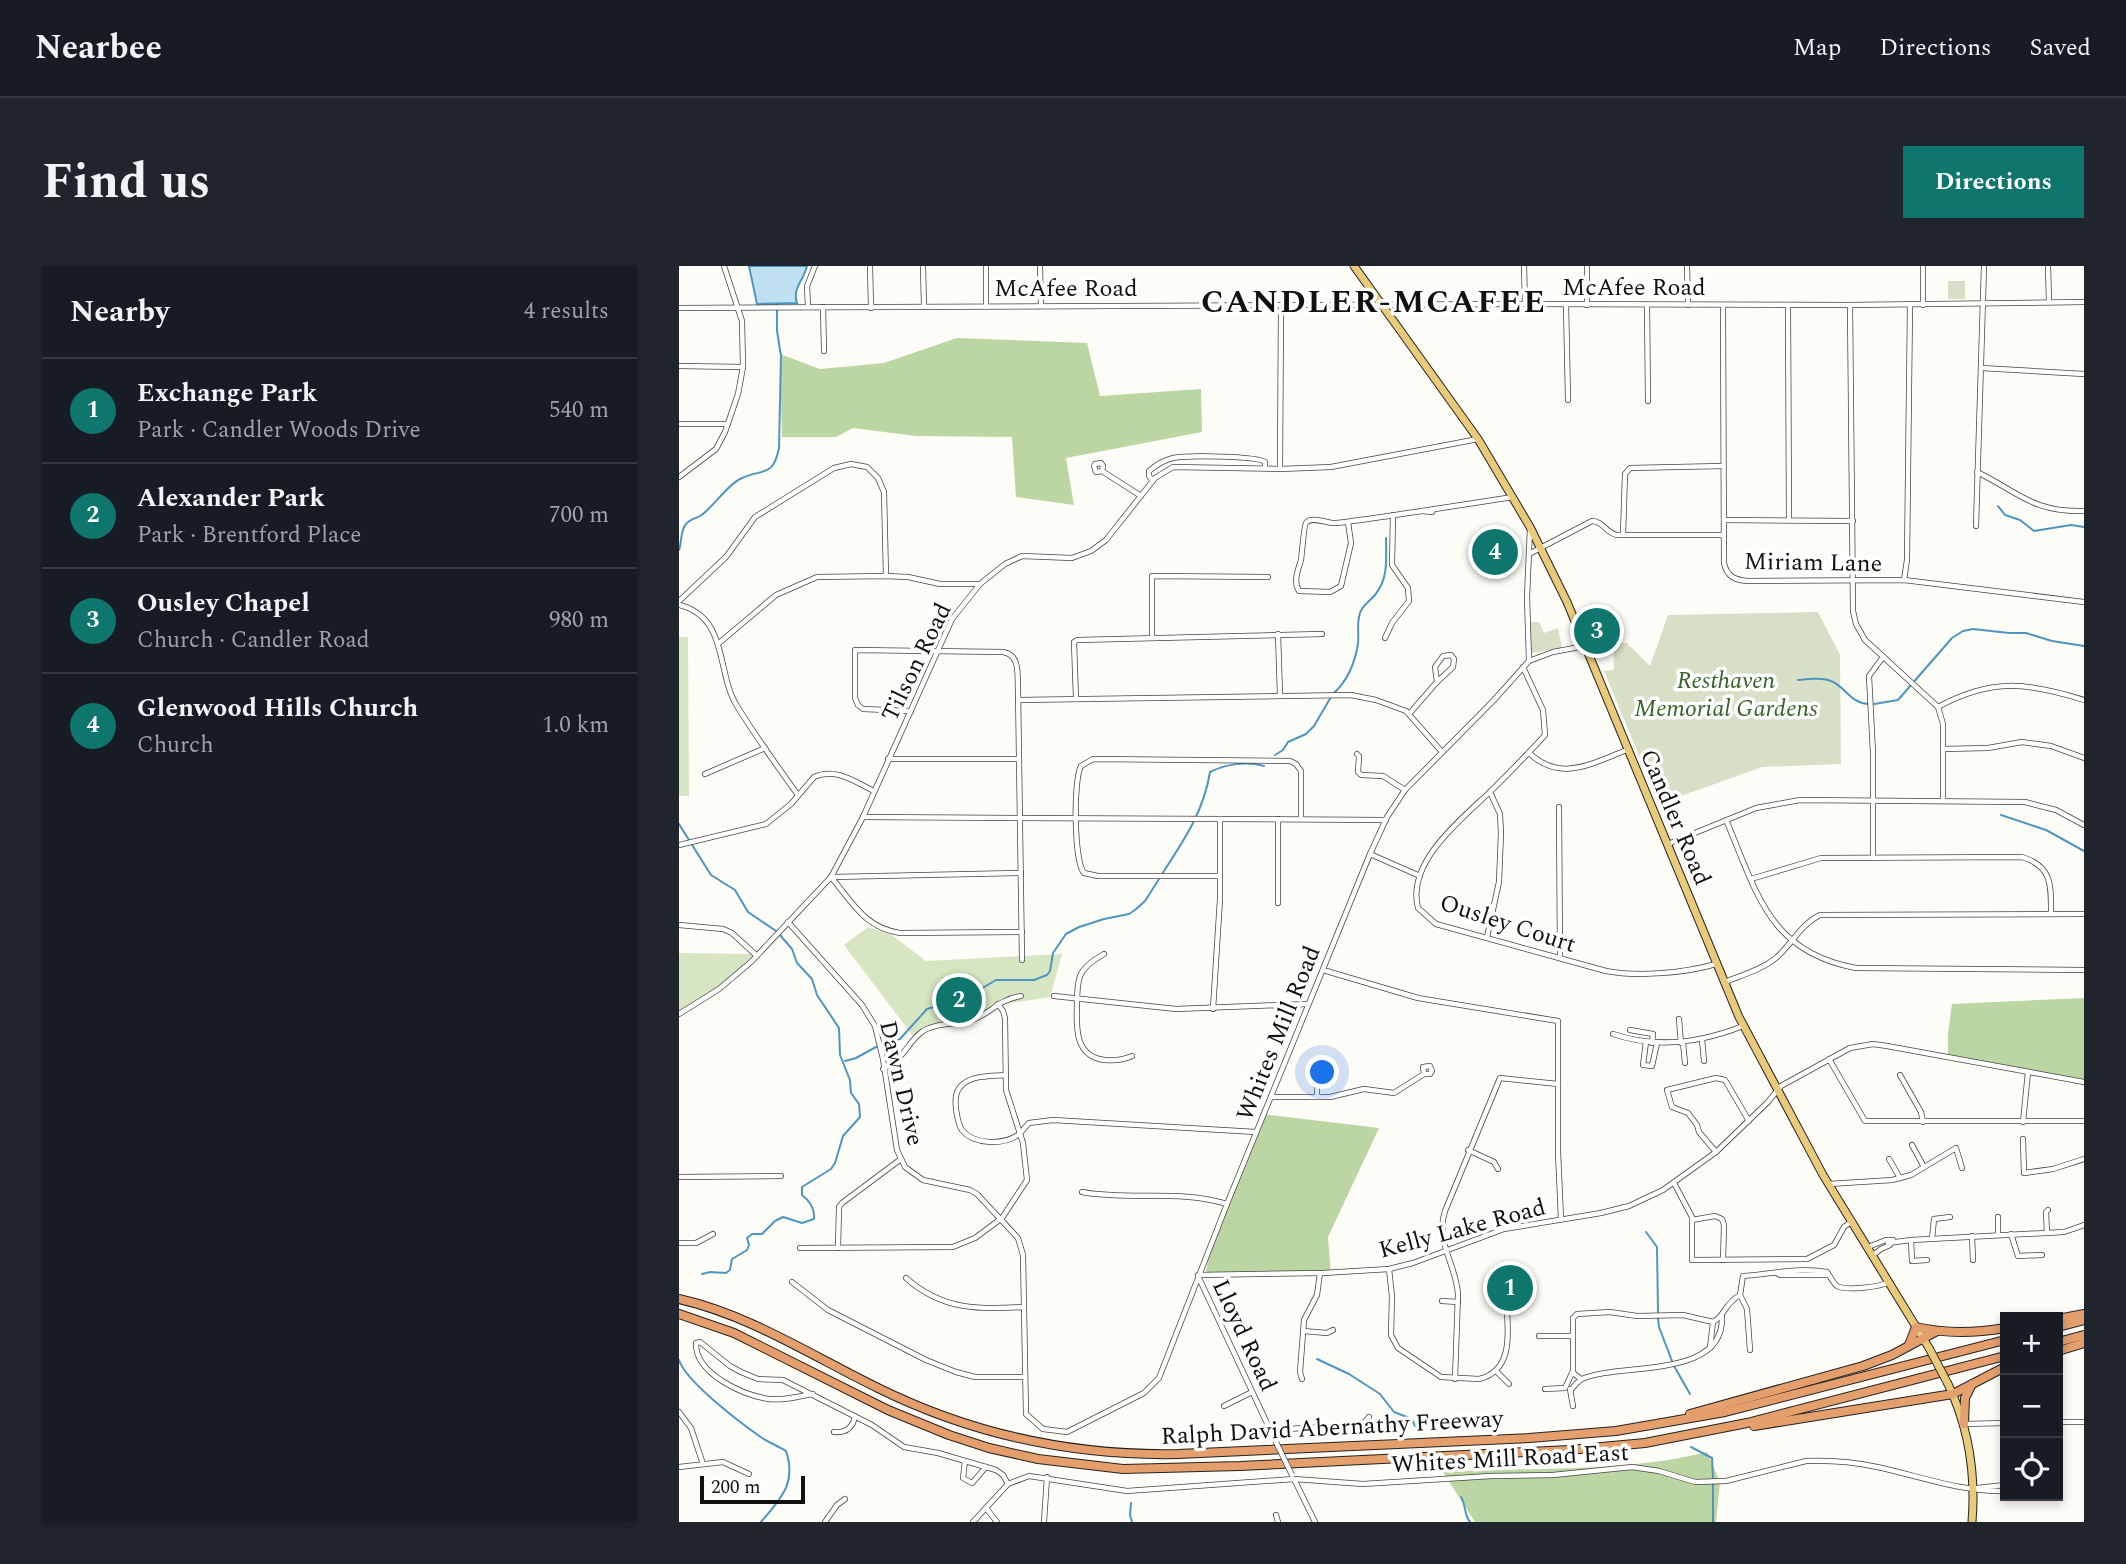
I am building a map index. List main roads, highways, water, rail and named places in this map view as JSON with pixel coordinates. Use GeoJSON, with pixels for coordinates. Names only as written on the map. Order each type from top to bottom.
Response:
{"type":"FeatureCollection","features":[{"type":"Feature","properties":{"kind":"highway","name":"Ralph David Abernathy Freeway"},"geometry":{"type":"LineString","coordinates":[[679,1299],[744,1321],[933,1413],[1000,1435],[1108,1453],[1178,1454],[1529,1438],[1616,1431],[1725,1412],[2000,1341]]}},
{"type":"Feature","properties":{"kind":"highway","name":"Ralph David Abernathy Freeway"},"geometry":{"type":"LineString","coordinates":[[679,1314],[734,1333],[929,1428],[1012,1453],[1089,1466],[1154,1469],[1569,1450],[1681,1437],[1747,1423],[2000,1357]]}},
{"type":"Feature","properties":{"kind":"highway"},"geometry":{"type":"LineString","coordinates":[[2063,1318],[2084,1314]]}},
{"type":"Feature","properties":{"kind":"highway"},"geometry":{"type":"LineString","coordinates":[[2063,1326],[2084,1320]]}},
{"type":"Feature","properties":{"kind":"highway"},"geometry":{"type":"LineString","coordinates":[[1907,1346],[1913,1339],[1916,1327],[1937,1331],[1985,1332],[2000,1329]]}},
{"type":"Feature","properties":{"kind":"highway"},"geometry":{"type":"LineString","coordinates":[[1616,1431],[1671,1419],[1877,1361],[1937,1331]]}},
{"type":"Feature","properties":{"kind":"highway"},"geometry":{"type":"LineString","coordinates":[[2063,1341],[2084,1335]]}},
{"type":"Feature","properties":{"kind":"highway"},"geometry":{"type":"LineString","coordinates":[[2063,1349],[2084,1343]]}},
{"type":"Feature","properties":{"kind":"highway"},"geometry":{"type":"LineString","coordinates":[[1681,1437],[1953,1394],[2000,1369]]}},
{"type":"Feature","properties":{"kind":"highway"},"geometry":{"type":"LineString","coordinates":[[1964,1424],[1966,1392],[1975,1381]]}},
{"type":"Feature","properties":{"kind":"main road","name":"Candler Road"},"geometry":{"type":"LineString","coordinates":[[1354,266],[1478,439],[1540,547],[1586,646],[1716,964],[1744,1025],[1828,1184],[1929,1348],[1953,1394],[1969,1441],[1973,1490],[1972,1522]]}},
{"type":"Feature","properties":{"kind":"water"},"geometry":{"type":"Polygon","coordinates":[[[749,266],[807,266],[797,288],[797,303],[757,304],[749,266]]]}},
{"type":"Feature","properties":{"kind":"waterway"},"geometry":{"type":"LineString","coordinates":[[679,550],[683,530],[688,522],[705,513],[735,482],[770,469],[776,458],[779,448],[781,356],[777,304]]}},
{"type":"Feature","properties":{"kind":"waterway"},"geometry":{"type":"LineString","coordinates":[[1998,506],[2005,515],[2020,520],[2034,531],[2071,525],[2084,527]]}},
{"type":"Feature","properties":{"kind":"waterway"},"geometry":{"type":"LineString","coordinates":[[1334,693],[1347,677],[1355,657],[1361,610],[1383,582],[1386,538]]}},
{"type":"Feature","properties":{"kind":"waterway"},"geometry":{"type":"LineString","coordinates":[[1874,704],[1898,700],[1952,638],[1963,631],[1973,629],[2026,633],[2052,641],[2084,646]]}},
{"type":"Feature","properties":{"kind":"waterway"},"geometry":{"type":"LineString","coordinates":[[1798,680],[1831,681],[1852,698],[1868,704]]}},
{"type":"Feature","properties":{"kind":"waterway"},"geometry":{"type":"LineString","coordinates":[[1275,755],[1283,750],[1288,742],[1306,734],[1314,726],[1331,697]]}},
{"type":"Feature","properties":{"kind":"waterway"},"geometry":{"type":"LineString","coordinates":[[1162,874],[1198,813],[1210,772],[1236,764],[1264,766]]}},
{"type":"Feature","properties":{"kind":"waterway"},"geometry":{"type":"LineString","coordinates":[[2001,815],[2046,830],[2084,851]]}},
{"type":"Feature","properties":{"kind":"waterway"},"geometry":{"type":"LineString","coordinates":[[679,824],[711,875],[735,890],[748,912],[776,931]]}},
{"type":"Feature","properties":{"kind":"waterway"},"geometry":{"type":"LineString","coordinates":[[845,1061],[900,1039],[927,1009],[944,1004],[954,994],[974,993],[996,980],[1034,980],[1047,975],[1053,953],[1066,934],[1104,919],[1129,914],[1145,901],[1159,879]]}},
{"type":"Feature","properties":{"kind":"waterway"},"geometry":{"type":"LineString","coordinates":[[702,1274],[726,1273],[730,1270],[732,1259],[747,1250],[747,1238],[752,1234],[762,1234],[783,1217],[802,1223],[814,1219],[814,1212],[802,1195],[802,1187],[831,1169],[843,1136],[860,1117],[859,1104],[851,1093],[850,1080],[840,1055],[839,1028],[817,995],[812,979],[797,963],[792,949],[780,935]]}},
{"type":"Feature","properties":{"kind":"waterway"},"geometry":{"type":"LineString","coordinates":[[1646,1232],[1657,1247],[1658,1312]]}},
{"type":"Feature","properties":{"kind":"waterway"},"geometry":{"type":"LineString","coordinates":[[1658,1318],[1672,1361]]}},
{"type":"Feature","properties":{"kind":"waterway"},"geometry":{"type":"LineString","coordinates":[[1317,1359],[1349,1374],[1380,1394],[1394,1412],[1412,1419],[1415,1426]]}},
{"type":"Feature","properties":{"kind":"waterway"},"geometry":{"type":"LineString","coordinates":[[679,1360],[692,1380],[716,1402],[762,1438],[786,1451],[789,1463],[788,1482],[780,1498],[761,1522]]}},
{"type":"Feature","properties":{"kind":"waterway"},"geometry":{"type":"LineString","coordinates":[[1674,1366],[1690,1394]]}},
{"type":"Feature","properties":{"kind":"waterway"},"geometry":{"type":"LineString","coordinates":[[1691,1447],[1712,1458],[1713,1478]]}},
{"type":"Feature","properties":{"kind":"waterway"},"geometry":{"type":"LineString","coordinates":[[1713,1484],[1713,1522]]}},
{"type":"Feature","properties":{"kind":"waterway"},"geometry":{"type":"LineString","coordinates":[[1461,1497],[1470,1522]]}},
{"type":"Feature","properties":{"kind":"waterway"},"geometry":{"type":"LineString","coordinates":[[1131,1503],[1132,1522]]}},
{"type":"Feature","properties":{"kind":"place","name":"Glenwood Hills Church"},"geometry":{"type":"Point","coordinates":[1495,552]}},
{"type":"Feature","properties":{"kind":"place","name":"Ousley Chapel"},"geometry":{"type":"Point","coordinates":[1597,631]}},
{"type":"Feature","properties":{"kind":"place","name":"Alexander Park"},"geometry":{"type":"Point","coordinates":[959,1000]}},
{"type":"Feature","properties":{"kind":"place","name":"Exchange Park"},"geometry":{"type":"Point","coordinates":[1510,1288]}},
{"type":"Feature","properties":{"kind":"district","name":"CANDLER-MCAFEE"},"geometry":{"type":"Point","coordinates":[1374,301]}},
{"type":"Feature","properties":{"kind":"park label","name":"Resthaven Memorial Gardens"},"geometry":{"type":"Point","coordinates":[1726,694]}}]}
